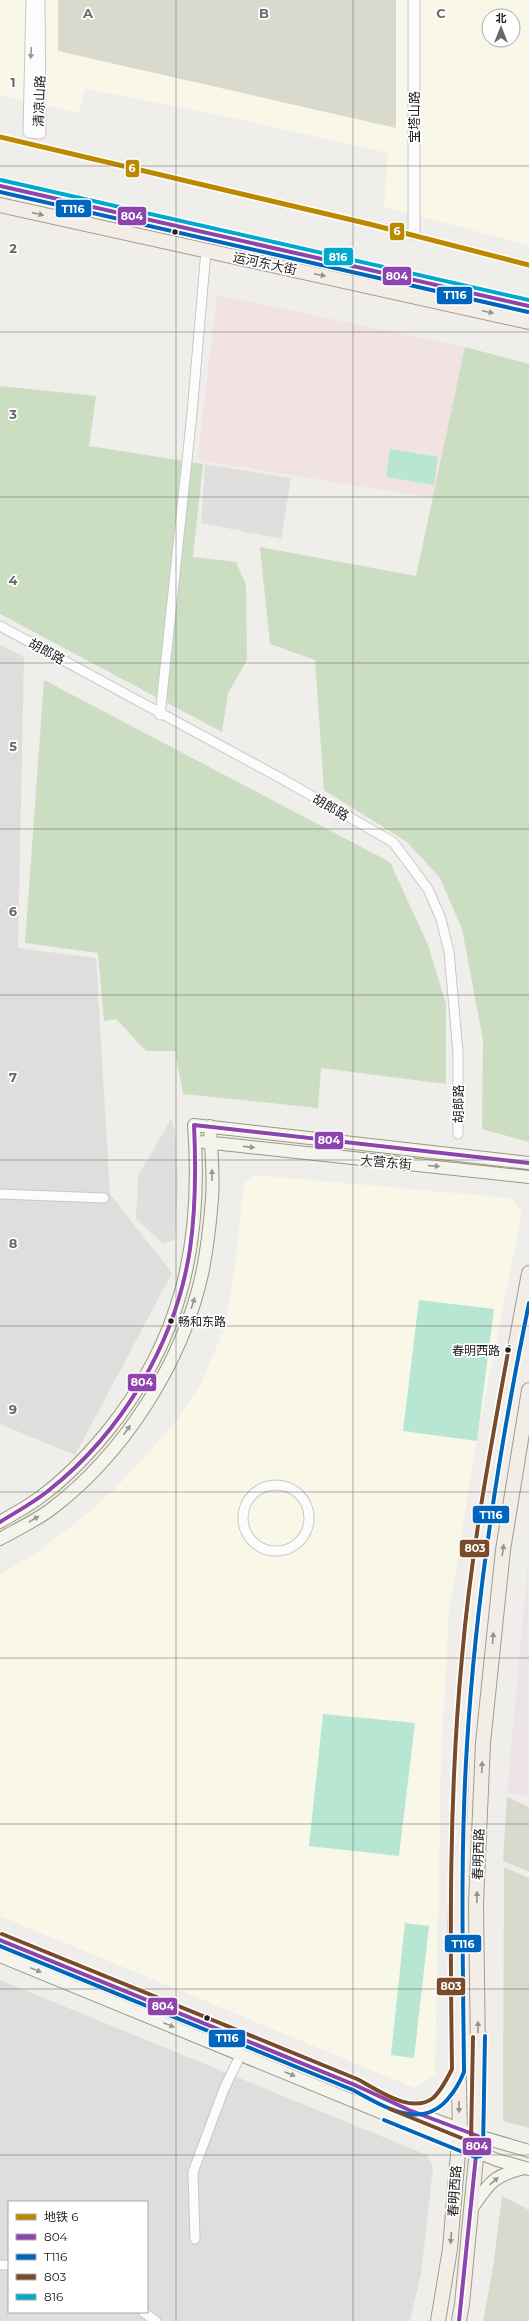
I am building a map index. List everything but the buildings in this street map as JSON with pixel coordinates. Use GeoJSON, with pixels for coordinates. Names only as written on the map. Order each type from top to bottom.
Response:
{"type":"FeatureCollection","features":[{"type":"Feature","properties":{"kind":"main road","name":"运河东大街"},"geometry":{"type":"LineString","coordinates":[[0,186],[529,306]]}},
{"type":"Feature","properties":{"kind":"main road","name":"运河东大街"},"geometry":{"type":"LineString","coordinates":[[0,205],[529,322]]}},
{"type":"Feature","properties":{"kind":"main road","name":"大营东街"},"geometry":{"type":"LineString","coordinates":[[529,1163],[194,1125],[195,1141],[529,1177]]}},
{"type":"Feature","properties":{"kind":"main road"},"geometry":{"type":"LineString","coordinates":[[2,1534],[49,1510],[112,1452],[145,1405],[170,1362],[188,1318],[202,1275],[212,1197],[210,1126]]}},
{"type":"Feature","properties":{"kind":"main road"},"geometry":{"type":"LineString","coordinates":[[0,1522],[39,1498],[83,1460],[121,1414],[145,1377],[162,1345],[179,1302],[192,1234],[198,1173],[195,1141]]}},
{"type":"Feature","properties":{"kind":"main road","name":"春明西路"},"geometry":{"type":"LineString","coordinates":[[438,2321],[450,2249],[460,2129],[455,1927],[464,1700],[483,1521],[529,1273]]}},
{"type":"Feature","properties":{"kind":"main road","name":"春明西路"},"geometry":{"type":"LineString","coordinates":[[459,2321],[472,2208],[480,2092],[476,1904],[483,1743],[503,1550],[529,1390]]}},
{"type":"Feature","properties":{"kind":"main road"},"geometry":{"type":"LineString","coordinates":[[0,1940],[348,2082],[409,2110],[478,2136],[529,2151]]}},
{"type":"Feature","properties":{"kind":"main road"},"geometry":{"type":"LineString","coordinates":[[0,1956],[497,2160],[527,2169]]}},
{"type":"Feature","properties":{"kind":"main road"},"geometry":{"type":"LineString","coordinates":[[458,2054],[466,2066],[465,2092],[471,2096],[480,2092]]}},
{"type":"Feature","properties":{"kind":"main road"},"geometry":{"type":"LineString","coordinates":[[409,2110],[432,2108],[449,2092],[458,2070]]}},
{"type":"Feature","properties":{"kind":"main road"},"geometry":{"type":"LineString","coordinates":[[472,2208],[493,2180],[504,2174],[527,2169]]}},
{"type":"Feature","properties":{"kind":"street","name":"清凉山路"},"geometry":{"type":"LineString","coordinates":[[32,0],[29,132],[40,133],[39,0]]}},
{"type":"Feature","properties":{"kind":"street","name":"宝塔山路"},"geometry":{"type":"LineString","coordinates":[[414,0],[414,234]]}},
{"type":"Feature","properties":{"kind":"street"},"geometry":{"type":"LineString","coordinates":[[160,715],[192,413],[206,251]]}},
{"type":"Feature","properties":{"kind":"street","name":"胡郎路"},"geometry":{"type":"LineString","coordinates":[[0,626],[160,715],[284,780],[393,842],[428,889],[441,919],[449,952],[458,1052],[458,1134]]}},
{"type":"Feature","properties":{"kind":"street"},"geometry":{"type":"LineString","coordinates":[[0,1194],[104,1198]]}},
{"type":"Feature","properties":{"kind":"street"},"geometry":{"type":"LineString","coordinates":[[272,1486],[288,1488],[300,1497],[308,1510],[309,1520],[307,1531],[301,1540],[294,1546],[283,1551],[271,1551],[260,1548],[251,1541],[245,1531],[243,1520],[244,1509],[249,1498],[258,1491],[272,1486]]}},
{"type":"Feature","properties":{"kind":"street"},"geometry":{"type":"LineString","coordinates":[[195,2239],[193,2172],[224,2089],[241,2054]]}},
{"type":"Feature","properties":{"kind":"street"},"geometry":{"type":"LineString","coordinates":[[144,2313],[156,2321]]}},
{"type":"Feature","properties":{"kind":"shaded area"},"geometry":{"type":"Polygon","coordinates":[[[0,0],[529,0],[529,245],[384,207],[388,153],[219,115],[86,89],[78,113],[0,95],[0,0]]]}},
{"type":"Feature","properties":{"kind":"shaded area"},"geometry":{"type":"Polygon","coordinates":[[[58,0],[396,0],[396,128],[58,51],[58,0]]]}},
{"type":"Feature","properties":{"kind":"shaded area"},"geometry":{"type":"Polygon","coordinates":[[[217,295],[465,347],[433,498],[197,460],[217,295]]]}},
{"type":"Feature","properties":{"kind":"shaded area"},"geometry":{"type":"Polygon","coordinates":[[[205,464],[291,478],[281,539],[201,523],[205,464]]]}},
{"type":"Feature","properties":{"kind":"shaded area"},"geometry":{"type":"Polygon","coordinates":[[[0,645],[24,657],[18,948],[96,958],[110,1194],[172,1273],[75,1455],[0,1424],[0,645]]]}},
{"type":"Feature","properties":{"kind":"shaded area"},"geometry":{"type":"Polygon","coordinates":[[[171,1119],[175,1132],[178,1183],[175,1240],[163,1243],[136,1219],[138,1176],[171,1119]]]}},
{"type":"Feature","properties":{"kind":"shaded area"},"geometry":{"type":"Polygon","coordinates":[[[255,1175],[511,1198],[522,1213],[480,1422],[449,1611],[441,1760],[435,2074],[415,2088],[0,1916],[0,1575],[40,1550],[83,1517],[115,1489],[174,1424],[199,1388],[225,1327],[234,1274],[244,1184],[255,1175]]]}},
{"type":"Feature","properties":{"kind":"shaded area"},"geometry":{"type":"Polygon","coordinates":[[[529,1552],[529,1796],[507,1793],[529,1552]]]}},
{"type":"Feature","properties":{"kind":"shaded area"},"geometry":{"type":"Polygon","coordinates":[[[507,1797],[529,1807],[529,1872],[503,1861],[507,1797]]]}},
{"type":"Feature","properties":{"kind":"shaded area"},"geometry":{"type":"Polygon","coordinates":[[[504,1867],[529,1878],[529,2128],[503,2121],[504,1867]]]}},
{"type":"Feature","properties":{"kind":"shaded area"},"geometry":{"type":"Polygon","coordinates":[[[0,1980],[427,2155],[433,2168],[421,2274],[410,2321],[0,2321],[0,1980]]]}},
{"type":"Feature","properties":{"kind":"shaded area"},"geometry":{"type":"Polygon","coordinates":[[[502,2196],[529,2210],[529,2321],[483,2321],[493,2267],[502,2196]]]}},
{"type":"Feature","properties":{"kind":"green space"},"geometry":{"type":"Polygon","coordinates":[[[465,347],[529,364],[529,1142],[482,1129],[483,1040],[462,929],[440,878],[407,842],[324,790],[315,660],[270,644],[260,547],[416,576],[465,347]]]}},
{"type":"Feature","properties":{"kind":"green space"},"geometry":{"type":"Polygon","coordinates":[[[0,386],[96,396],[89,446],[203,464],[193,557],[236,562],[246,585],[247,660],[228,693],[222,732],[0,614],[0,386]]]}},
{"type":"Feature","properties":{"kind":"green space"},"geometry":{"type":"Polygon","coordinates":[[[390,449],[438,457],[434,485],[386,477],[390,449]]]}},
{"type":"Feature","properties":{"kind":"green space"},"geometry":{"type":"Polygon","coordinates":[[[44,680],[390,862],[428,945],[446,1004],[446,1084],[321,1068],[318,1108],[183,1094],[175,1051],[146,1051],[116,1019],[104,1021],[98,953],[25,943],[44,680]]]}},
{"type":"Feature","properties":{"kind":"green space"},"geometry":{"type":"Polygon","coordinates":[[[419,1300],[494,1309],[477,1441],[403,1431],[419,1300]]]}},
{"type":"Feature","properties":{"kind":"green space"},"geometry":{"type":"Polygon","coordinates":[[[323,1714],[415,1723],[399,1856],[309,1846],[323,1714]]]}},
{"type":"Feature","properties":{"kind":"green space"},"geometry":{"type":"Polygon","coordinates":[[[405,1923],[429,1926],[414,2058],[391,2055],[405,1923]]]}},
{"type":"Feature","properties":{"kind":"metro line","name":"6"},"geometry":{"type":"LineString","coordinates":[[0,137],[369,224],[529,265]]}},
{"type":"Feature","properties":{"kind":"transit line","name":"816"},"geometry":{"type":"LineString","coordinates":[[1,180],[529,300]]}},
{"type":"Feature","properties":{"kind":"transit line","name":"804"},"geometry":{"type":"LineString","coordinates":[[0,186],[529,306]]}},
{"type":"Feature","properties":{"kind":"transit line","name":"T116"},"geometry":{"type":"LineString","coordinates":[[0,192],[528,312]]}},
{"type":"Feature","properties":{"kind":"transit line","name":"804"},"geometry":{"type":"LineString","coordinates":[[0,1522],[48,1491],[75,1468],[99,1442],[122,1413],[142,1383],[158,1351],[172,1318],[183,1284],[190,1249],[195,1187],[194,1125],[529,1163]]}},
{"type":"Feature","properties":{"kind":"transit line","name":"T116"},"geometry":{"type":"LineString","coordinates":[[0,1946],[353,2090],[388,2108],[400,2112],[425,2114],[436,2109],[450,2097],[457,2087],[464,2072],[462,1908],[463,1827],[467,1745],[476,1634],[490,1523],[508,1413],[529,1303]]}},
{"type":"Feature","properties":{"kind":"transit line","name":"803"},"geometry":{"type":"LineString","coordinates":[[2,1934],[357,2079],[394,2099],[415,2104],[424,2102],[436,2095],[444,2085],[452,2069],[451,1863],[455,1760],[462,1657],[470,1579],[488,1463],[509,1347]]}},
{"type":"Feature","properties":{"kind":"transit line","name":"804"},"geometry":{"type":"LineString","coordinates":[[0,1940],[355,2085],[409,2110],[478,2136],[459,2321]]}},
{"type":"Feature","properties":{"kind":"transit line","name":"T116"},"geometry":{"type":"LineString","coordinates":[[384,2120],[475,2157],[481,2156],[483,2151],[485,2036]]}},
{"type":"Feature","properties":{"kind":"transit line","name":"803"},"geometry":{"type":"LineString","coordinates":[[390,2109],[471,2142],[473,2037]]}},
{"type":"Feature","properties":{"kind":"place","name":"畅和东路"},"geometry":{"type":"Point","coordinates":[171,1321]}},
{"type":"Feature","properties":{"kind":"place","name":"春明西路"},"geometry":{"type":"Point","coordinates":[508,1350]}}]}
